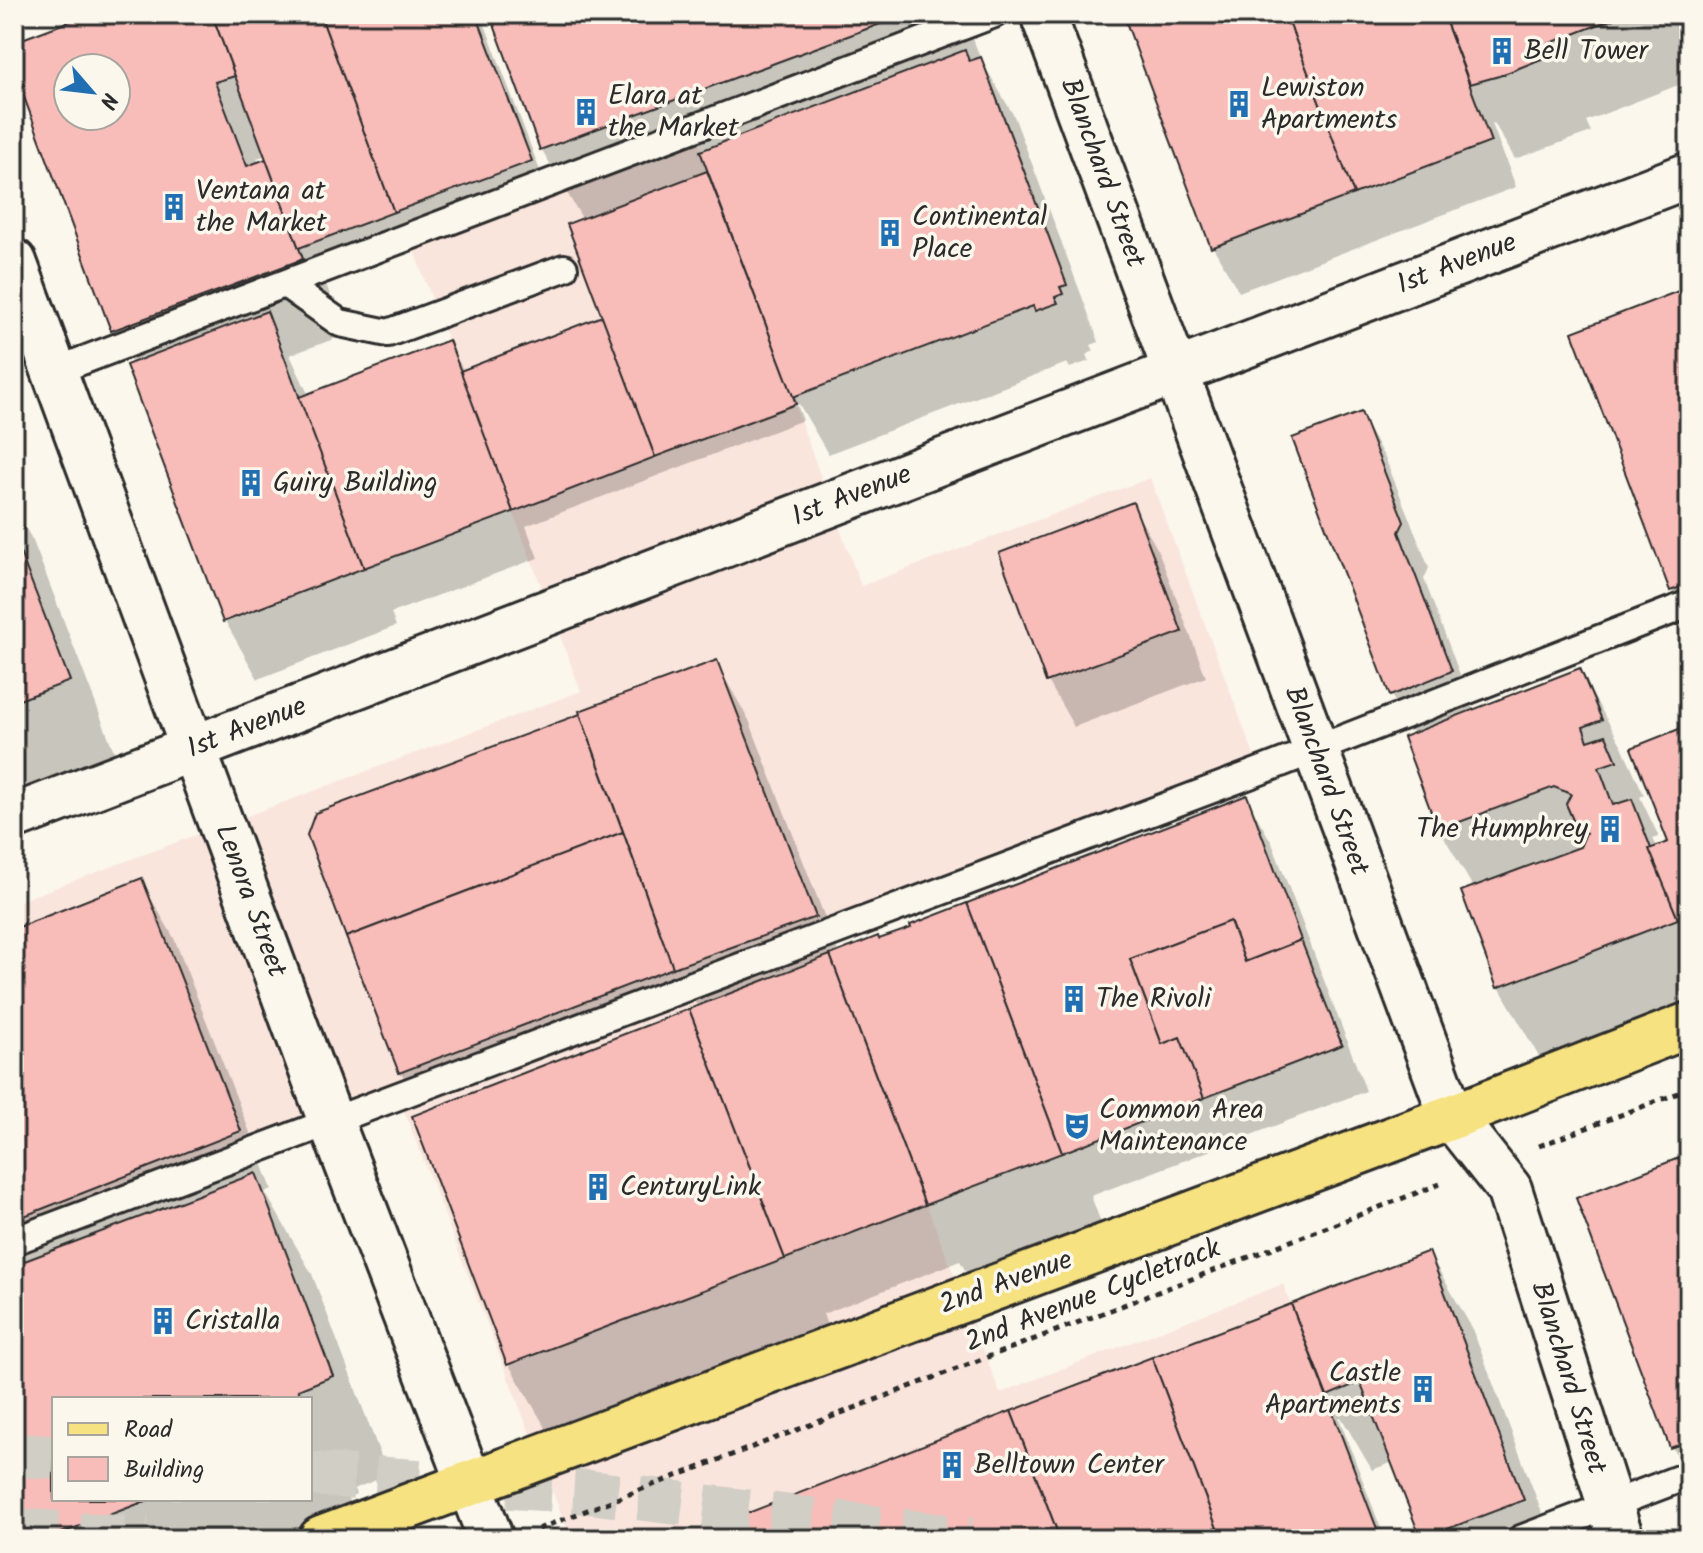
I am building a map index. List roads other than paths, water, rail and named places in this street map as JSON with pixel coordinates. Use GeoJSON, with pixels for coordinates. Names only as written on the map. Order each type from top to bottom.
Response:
{"type":"FeatureCollection","features":[{"type":"Feature","properties":{"kind":"main road","name":"2nd Avenue"},"geometry":{"type":"LineString","coordinates":[[321,1539],[1452,1117],[1689,1025]]}},
{"type":"Feature","properties":{"kind":"street","name":"Blanchard Street"},"geometry":{"type":"LineString","coordinates":[[1043,14],[1452,1117],[1509,1189],[1614,1523]]}},
{"type":"Feature","properties":{"kind":"street","name":"1st Avenue"},"geometry":{"type":"LineString","coordinates":[[14,817],[1689,175]]}},
{"type":"Feature","properties":{"kind":"street","name":"Lenora Street"},"geometry":{"type":"LineString","coordinates":[[14,262],[331,1120],[491,1539]]}},
{"type":"Feature","properties":{"kind":"lane"},"geometry":{"type":"LineString","coordinates":[[55,371],[994,14]]}},
{"type":"Feature","properties":{"kind":"lane"},"geometry":{"type":"LineString","coordinates":[[285,284],[340,323],[388,333],[564,268]]}},
{"type":"Feature","properties":{"kind":"lane"},"geometry":{"type":"LineString","coordinates":[[14,1241],[1314,751],[1689,604]]}},
{"type":"Feature","properties":{"kind":"lane"},"geometry":{"type":"LineString","coordinates":[[1521,1539],[1614,1523],[1689,1475]]}},
{"type":"Feature","properties":{"kind":"tunnel"},"geometry":{"type":"LineString","coordinates":[[14,1455],[52,1457]]}},
{"type":"Feature","properties":{"kind":"tunnel"},"geometry":{"type":"LineString","coordinates":[[312,1474],[589,1492],[970,1539]]}},
{"type":"Feature","properties":{"kind":"tunnel"},"geometry":{"type":"LineString","coordinates":[[14,1530],[147,1539]]}},
{"type":"Feature","properties":{"kind":"place","name":"Bell Tower"},"geometry":{"type":"Point","coordinates":[1502,51]}},
{"type":"Feature","properties":{"kind":"place","name":"Lewiston Apartments"},"geometry":{"type":"Point","coordinates":[1239,104]}},
{"type":"Feature","properties":{"kind":"place","name":"Elara at the Market"},"geometry":{"type":"Point","coordinates":[586,112]}},
{"type":"Feature","properties":{"kind":"place","name":"Ventana at the Market"},"geometry":{"type":"Point","coordinates":[174,207]}},
{"type":"Feature","properties":{"kind":"place","name":"Continental Place"},"geometry":{"type":"Point","coordinates":[890,233]}},
{"type":"Feature","properties":{"kind":"place","name":"Guiry Building"},"geometry":{"type":"Point","coordinates":[251,483]}},
{"type":"Feature","properties":{"kind":"place","name":"The Humphrey"},"geometry":{"type":"Point","coordinates":[1610,829]}},
{"type":"Feature","properties":{"kind":"place","name":"The Rivoli"},"geometry":{"type":"Point","coordinates":[1074,999]}},
{"type":"Feature","properties":{"kind":"place","name":"Common Area Maintenance"},"geometry":{"type":"Point","coordinates":[1077,1126]}},
{"type":"Feature","properties":{"kind":"place","name":"CenturyLink"},"geometry":{"type":"Point","coordinates":[598,1187]}},
{"type":"Feature","properties":{"kind":"place","name":"Cristalla"},"geometry":{"type":"Point","coordinates":[163,1321]}},
{"type":"Feature","properties":{"kind":"place","name":"Castle Apartments"},"geometry":{"type":"Point","coordinates":[1423,1389]}},
{"type":"Feature","properties":{"kind":"place","name":"Belltown Center"},"geometry":{"type":"Point","coordinates":[952,1465]}}]}
